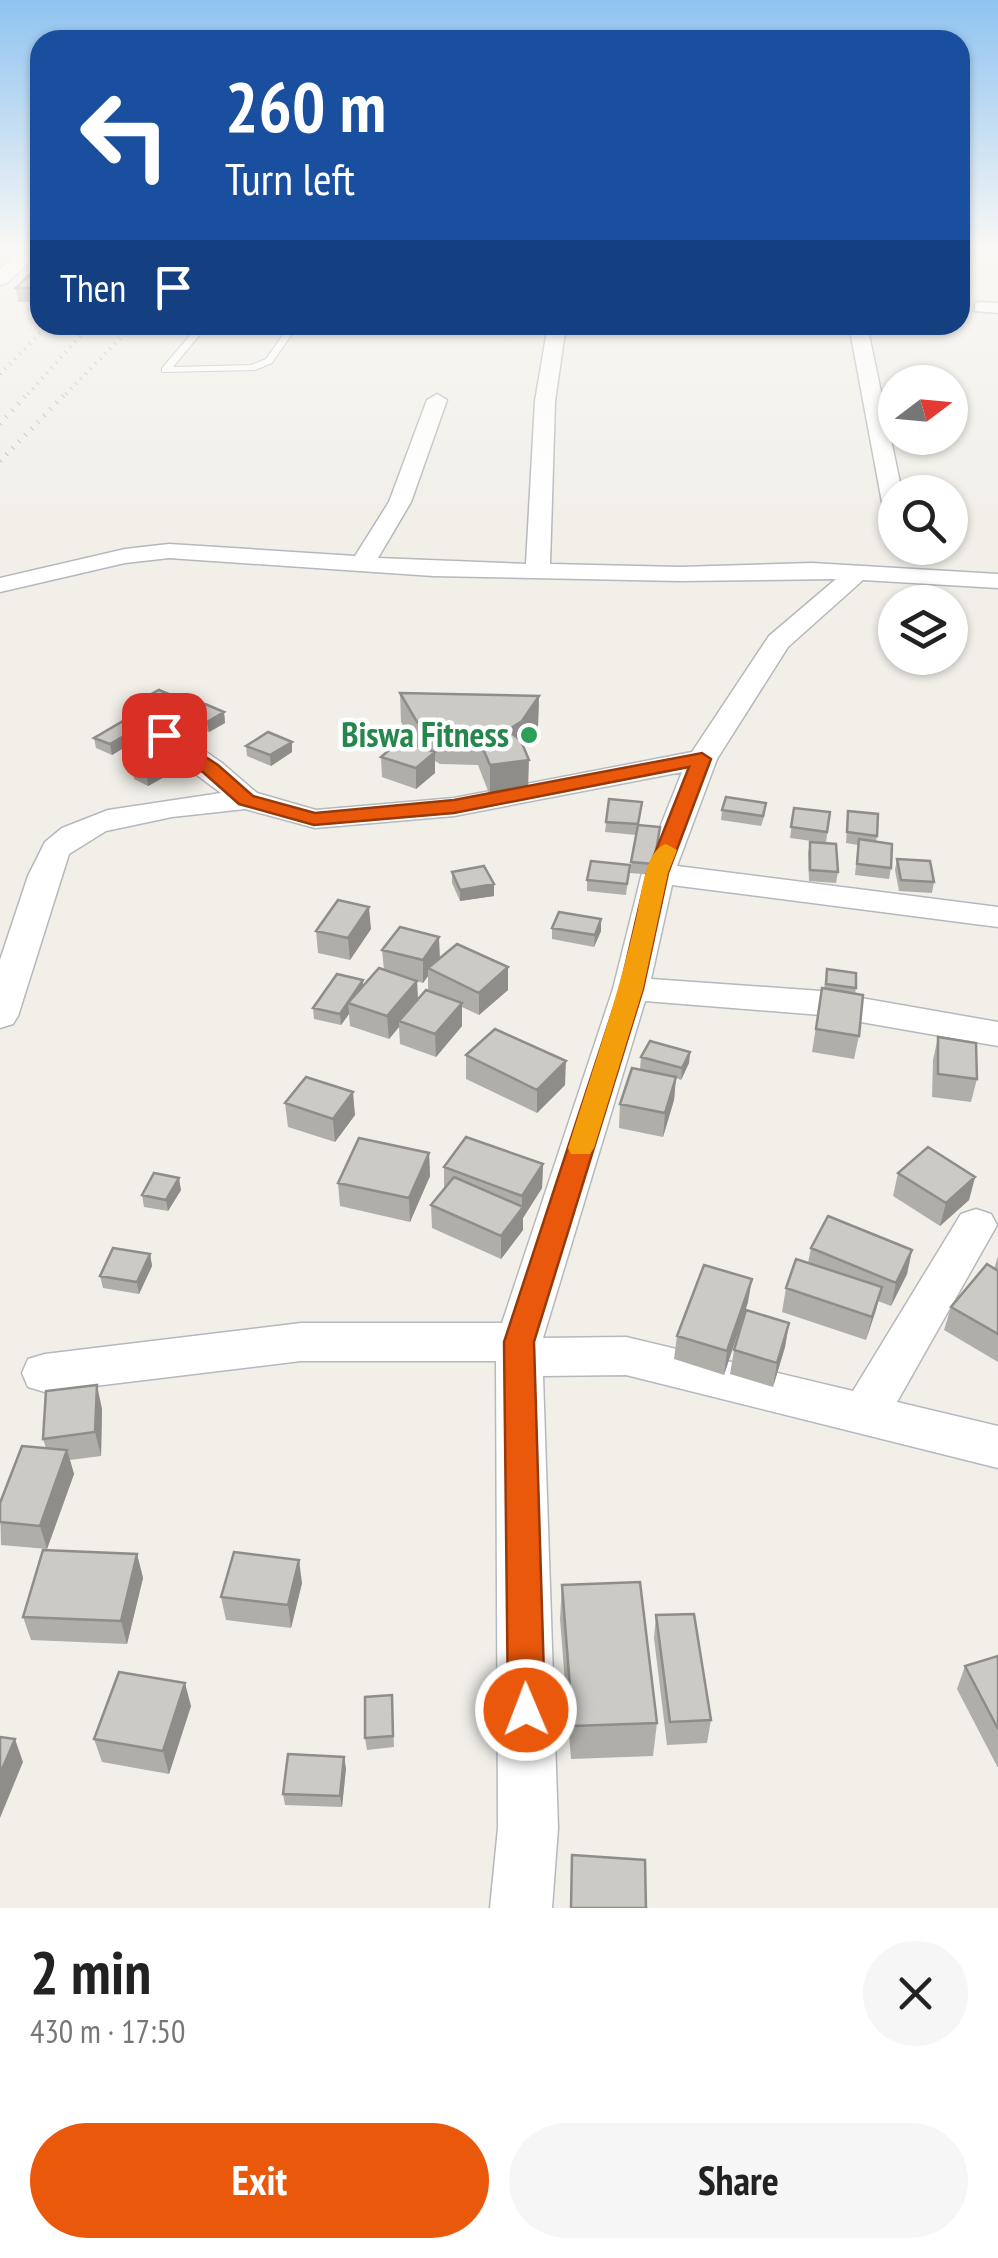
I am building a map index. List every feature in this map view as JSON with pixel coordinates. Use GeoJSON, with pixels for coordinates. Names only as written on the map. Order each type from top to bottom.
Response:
{"type":"FeatureCollection","features":[{"type":"Feature","properties":{"kind":"street"},"geometry":{"type":"LineString","coordinates":[[538,572],[545,401],[555,339]]}},
{"type":"Feature","properties":{"kind":"street"},"geometry":{"type":"LineString","coordinates":[[861,339],[887,475]]}},
{"type":"Feature","properties":{"kind":"street"},"geometry":{"type":"LineString","coordinates":[[361,566],[400,502],[437,400]]}},
{"type":"Feature","properties":{"kind":"street"},"geometry":{"type":"LineString","coordinates":[[0,585],[125,556],[169,551],[249,554],[361,566],[538,572],[857,573],[998,581]]}},
{"type":"Feature","properties":{"kind":"street"},"geometry":{"type":"LineString","coordinates":[[904,565],[906,576]]}},
{"type":"Feature","properties":{"kind":"street"},"geometry":{"type":"LineString","coordinates":[[521,1908],[528,1828],[519,1349],[631,989],[658,873],[709,750],[778,642],[857,573]]}},
{"type":"Feature","properties":{"kind":"street"},"geometry":{"type":"LineString","coordinates":[[140,718],[211,769],[246,800]]}},
{"type":"Feature","properties":{"kind":"street"},"geometry":{"type":"LineString","coordinates":[[0,1016],[52,851],[78,832],[115,818],[246,800],[314,819],[454,806],[709,750]]}},
{"type":"Feature","properties":{"kind":"street"},"geometry":{"type":"LineString","coordinates":[[658,873],[998,918]]}},
{"type":"Feature","properties":{"kind":"street"},"geometry":{"type":"LineString","coordinates":[[631,989],[822,1004],[998,1034]]}},
{"type":"Feature","properties":{"kind":"street"},"geometry":{"type":"LineString","coordinates":[[865,1414],[976,1225]]}},
{"type":"Feature","properties":{"kind":"street"},"geometry":{"type":"LineString","coordinates":[[45,1373],[302,1342],[626,1356],[998,1447]]}},
{"type":"Feature","properties":{"kind":"lane"},"geometry":{"type":"LineString","coordinates":[[192,339],[166,370],[252,368],[268,361],[284,339]]}},
{"type":"Feature","properties":{"kind":"building"},"geometry":{"type":"Polygon","coordinates":[[[159,690],[178,698],[150,713],[131,705],[159,690]]]}},
{"type":"Feature","properties":{"kind":"building"},"geometry":{"type":"Polygon","coordinates":[[[400,693],[539,696],[522,721],[508,730],[521,741],[529,760],[490,765],[477,735],[439,734],[417,722],[400,693]]]}},
{"type":"Feature","properties":{"kind":"building"},"geometry":{"type":"Polygon","coordinates":[[[205,704],[224,712],[207,722],[188,714],[205,704]]]}},
{"type":"Feature","properties":{"kind":"building"},"geometry":{"type":"Polygon","coordinates":[[[130,717],[146,723],[110,744],[94,738],[130,717]]]}},
{"type":"Feature","properties":{"kind":"building"},"geometry":{"type":"Polygon","coordinates":[[[268,732],[292,742],[270,755],[246,746],[268,732]]]}},
{"type":"Feature","properties":{"kind":"building"},"geometry":{"type":"Polygon","coordinates":[[[400,741],[435,752],[416,768],[381,757],[400,741]]]}},
{"type":"Feature","properties":{"kind":"building"},"geometry":{"type":"Polygon","coordinates":[[[159,754],[174,760],[147,775],[132,768],[159,754]]]}},
{"type":"Feature","properties":{"kind":"building"},"geometry":{"type":"Polygon","coordinates":[[[726,797],[766,803],[763,816],[722,810],[726,797]]]}},
{"type":"Feature","properties":{"kind":"building"},"geometry":{"type":"Polygon","coordinates":[[[609,799],[642,802],[638,824],[606,822],[609,799]]]}},
{"type":"Feature","properties":{"kind":"building"},"geometry":{"type":"Polygon","coordinates":[[[794,808],[830,812],[827,832],[791,827],[794,808]]]}},
{"type":"Feature","properties":{"kind":"building"},"geometry":{"type":"Polygon","coordinates":[[[848,811],[878,814],[877,836],[847,832],[848,811]]]}},
{"type":"Feature","properties":{"kind":"building"},"geometry":{"type":"Polygon","coordinates":[[[638,825],[660,827],[654,864],[631,862],[638,825]]]}},
{"type":"Feature","properties":{"kind":"building"},"geometry":{"type":"Polygon","coordinates":[[[859,839],[892,844],[891,868],[857,864],[859,839]]]}},
{"type":"Feature","properties":{"kind":"building"},"geometry":{"type":"Polygon","coordinates":[[[810,842],[836,844],[838,872],[810,870],[810,842]]]}},
{"type":"Feature","properties":{"kind":"building"},"geometry":{"type":"Polygon","coordinates":[[[897,859],[930,861],[934,882],[901,880],[897,859]]]}},
{"type":"Feature","properties":{"kind":"building"},"geometry":{"type":"Polygon","coordinates":[[[591,861],[630,865],[627,884],[587,880],[591,861]]]}},
{"type":"Feature","properties":{"kind":"building"},"geometry":{"type":"Polygon","coordinates":[[[484,866],[494,884],[460,890],[452,872],[484,866]]]}},
{"type":"Feature","properties":{"kind":"building"},"geometry":{"type":"Polygon","coordinates":[[[338,900],[369,907],[348,938],[316,931],[338,900]]]}},
{"type":"Feature","properties":{"kind":"building"},"geometry":{"type":"Polygon","coordinates":[[[559,912],[601,919],[595,935],[552,928],[559,912]]]}},
{"type":"Feature","properties":{"kind":"building"},"geometry":{"type":"Polygon","coordinates":[[[400,927],[439,937],[423,960],[382,950],[400,927]]]}},
{"type":"Feature","properties":{"kind":"building"},"geometry":{"type":"Polygon","coordinates":[[[457,944],[508,967],[479,993],[428,968],[457,944]]]}},
{"type":"Feature","properties":{"kind":"building"},"geometry":{"type":"Polygon","coordinates":[[[379,968],[417,981],[387,1016],[348,1003],[379,968]]]}},
{"type":"Feature","properties":{"kind":"building"},"geometry":{"type":"Polygon","coordinates":[[[827,969],[856,973],[856,988],[826,984],[827,969]]]}},
{"type":"Feature","properties":{"kind":"building"},"geometry":{"type":"Polygon","coordinates":[[[337,974],[363,980],[340,1014],[313,1008],[337,974]]]}},
{"type":"Feature","properties":{"kind":"building"},"geometry":{"type":"Polygon","coordinates":[[[822,988],[863,995],[859,1036],[816,1029],[822,988]]]}},
{"type":"Feature","properties":{"kind":"building"},"geometry":{"type":"Polygon","coordinates":[[[426,990],[462,1003],[435,1034],[399,1021],[426,990]]]}},
{"type":"Feature","properties":{"kind":"building"},"geometry":{"type":"Polygon","coordinates":[[[495,1029],[566,1061],[537,1090],[466,1055],[495,1029]]]}},
{"type":"Feature","properties":{"kind":"building"},"geometry":{"type":"Polygon","coordinates":[[[938,1037],[976,1043],[977,1079],[938,1074],[938,1037]]]}},
{"type":"Feature","properties":{"kind":"building"},"geometry":{"type":"Polygon","coordinates":[[[650,1041],[690,1052],[682,1068],[641,1057],[650,1041]]]}},
{"type":"Feature","properties":{"kind":"building"},"geometry":{"type":"Polygon","coordinates":[[[632,1068],[676,1077],[665,1113],[620,1104],[632,1068]]]}},
{"type":"Feature","properties":{"kind":"building"},"geometry":{"type":"Polygon","coordinates":[[[306,1077],[353,1092],[333,1119],[285,1103],[306,1077]]]}},
{"type":"Feature","properties":{"kind":"building"},"geometry":{"type":"Polygon","coordinates":[[[466,1137],[543,1164],[522,1196],[444,1167],[466,1137]]]}},
{"type":"Feature","properties":{"kind":"building"},"geometry":{"type":"Polygon","coordinates":[[[359,1138],[429,1153],[409,1198],[338,1183],[359,1138]]]}},
{"type":"Feature","properties":{"kind":"building"},"geometry":{"type":"Polygon","coordinates":[[[928,1147],[975,1177],[946,1203],[898,1173],[928,1147]]]}},
{"type":"Feature","properties":{"kind":"building"},"geometry":{"type":"Polygon","coordinates":[[[154,1173],[179,1178],[166,1200],[142,1195],[154,1173]]]}},
{"type":"Feature","properties":{"kind":"building"},"geometry":{"type":"Polygon","coordinates":[[[454,1177],[523,1207],[501,1236],[431,1205],[454,1177]]]}},
{"type":"Feature","properties":{"kind":"building"},"geometry":{"type":"Polygon","coordinates":[[[828,1216],[912,1250],[896,1283],[811,1248],[828,1216]]]}},
{"type":"Feature","properties":{"kind":"building"},"geometry":{"type":"Polygon","coordinates":[[[113,1248],[150,1254],[137,1282],[100,1276],[113,1248]]]}},
{"type":"Feature","properties":{"kind":"building"},"geometry":{"type":"Polygon","coordinates":[[[796,1259],[882,1287],[872,1317],[786,1288],[796,1259]]]}},
{"type":"Feature","properties":{"kind":"building"},"geometry":{"type":"Polygon","coordinates":[[[987,1264],[998,1271],[998,1334],[951,1307],[987,1264]]]}},
{"type":"Feature","properties":{"kind":"building"},"geometry":{"type":"Polygon","coordinates":[[[704,1265],[752,1279],[727,1351],[677,1336],[704,1265]]]}},
{"type":"Feature","properties":{"kind":"building"},"geometry":{"type":"Polygon","coordinates":[[[746,1310],[789,1323],[777,1363],[734,1350],[746,1310]]]}},
{"type":"Feature","properties":{"kind":"building"},"geometry":{"type":"Polygon","coordinates":[[[97,1385],[95,1432],[43,1439],[46,1391],[97,1385]]]}},
{"type":"Feature","properties":{"kind":"building"},"geometry":{"type":"Polygon","coordinates":[[[22,1446],[67,1450],[40,1526],[0,1522],[0,1503],[22,1446]]]}},
{"type":"Feature","properties":{"kind":"building"},"geometry":{"type":"Polygon","coordinates":[[[43,1550],[137,1554],[121,1621],[23,1617],[43,1550]]]}},
{"type":"Feature","properties":{"kind":"building"},"geometry":{"type":"Polygon","coordinates":[[[234,1552],[299,1560],[288,1605],[221,1597],[234,1552]]]}},
{"type":"Feature","properties":{"kind":"building"},"geometry":{"type":"Polygon","coordinates":[[[640,1582],[657,1723],[573,1726],[562,1585],[640,1582]]]}},
{"type":"Feature","properties":{"kind":"building"},"geometry":{"type":"Polygon","coordinates":[[[694,1614],[711,1720],[670,1722],[656,1615],[694,1614]]]}},
{"type":"Feature","properties":{"kind":"building"},"geometry":{"type":"Polygon","coordinates":[[[998,1656],[998,1729],[965,1666],[998,1656]]]}},
{"type":"Feature","properties":{"kind":"building"},"geometry":{"type":"Polygon","coordinates":[[[119,1672],[185,1683],[163,1751],[94,1739],[119,1672]]]}},
{"type":"Feature","properties":{"kind":"building"},"geometry":{"type":"Polygon","coordinates":[[[392,1695],[393,1736],[365,1738],[365,1697],[392,1695]]]}},
{"type":"Feature","properties":{"kind":"building"},"geometry":{"type":"Polygon","coordinates":[[[0,1737],[15,1739],[0,1774],[0,1737]]]}},
{"type":"Feature","properties":{"kind":"building"},"geometry":{"type":"Polygon","coordinates":[[[288,1754],[344,1757],[340,1796],[283,1794],[288,1754]]]}},
{"type":"Feature","properties":{"kind":"building"},"geometry":{"type":"Polygon","coordinates":[[[572,1855],[645,1860],[646,1908],[571,1908],[572,1855]]]}},
{"type":"Feature","properties":{"kind":"railway"},"geometry":{"type":"LineString","coordinates":[[0,374],[34,339]]}},
{"type":"Feature","properties":{"kind":"railway"},"geometry":{"type":"LineString","coordinates":[[28,394],[77,339]]}},
{"type":"Feature","properties":{"kind":"railway"},"geometry":{"type":"LineString","coordinates":[[66,394],[119,339]]}},
{"type":"Feature","properties":{"kind":"railway"},"geometry":{"type":"LineString","coordinates":[[0,424],[30,391]]}},
{"type":"Feature","properties":{"kind":"railway"},"geometry":{"type":"LineString","coordinates":[[0,461],[68,391]]}},
{"type":"Feature","properties":{"kind":"slow traffic"},"geometry":{"type":"LineString","coordinates":[[581,1148],[631,989],[666,850]]}},
{"type":"Feature","properties":{"kind":"place","name":"Biswa Fitness"},"geometry":{"type":"Point","coordinates":[529,735]}},
{"type":"Feature","properties":{"kind":"route"},"geometry":{"type":"LineString","coordinates":[[164,735],[246,800],[314,819],[454,806],[702,759],[658,873],[631,989],[519,1342],[526,1710]]}}]}
